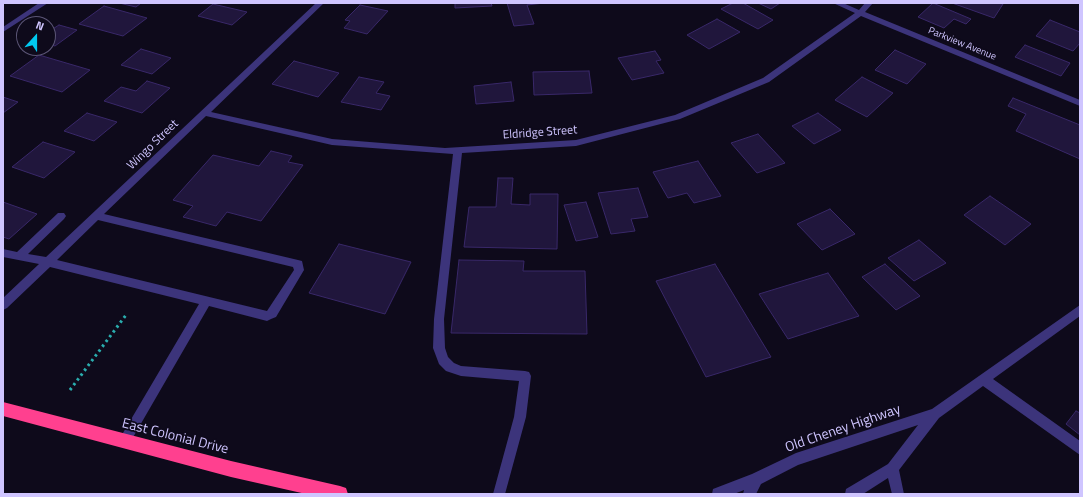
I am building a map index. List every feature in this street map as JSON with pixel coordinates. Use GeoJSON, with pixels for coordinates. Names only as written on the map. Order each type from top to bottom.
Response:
{"type":"FeatureCollection","features":[{"type":"Feature","properties":{"kind":"highway","name":"East Colonial Drive"},"geometry":{"type":"LineString","coordinates":[[3,409],[231,469],[340,494]]}},
{"type":"Feature","properties":{"kind":"street"},"geometry":{"type":"LineString","coordinates":[[3,30],[44,3]]}},
{"type":"Feature","properties":{"kind":"street","name":"Wingo Street"},"geometry":{"type":"LineString","coordinates":[[5,301],[48,262],[320,3]]}},
{"type":"Feature","properties":{"kind":"street","name":"Parkview Avenue"},"geometry":{"type":"LineString","coordinates":[[837,3],[1080,103]]}},
{"type":"Feature","properties":{"kind":"street","name":"Eldridge Street"},"geometry":{"type":"LineString","coordinates":[[204,113],[332,142],[445,151],[576,143],[677,117],[766,80],[860,13],[869,3]]}},
{"type":"Feature","properties":{"kind":"street"},"geometry":{"type":"LineString","coordinates":[[458,150],[439,319],[439,348],[443,360],[450,367],[460,371],[525,376],[520,417],[499,494]]}},
{"type":"Feature","properties":{"kind":"street"},"geometry":{"type":"LineString","coordinates":[[18,257],[61,216]]}},
{"type":"Feature","properties":{"kind":"street"},"geometry":{"type":"LineString","coordinates":[[3,253],[48,262],[267,316],[272,314],[299,270],[298,264],[96,216]]}},
{"type":"Feature","properties":{"kind":"street"},"geometry":{"type":"LineString","coordinates":[[124,442],[206,302]]}},
{"type":"Feature","properties":{"kind":"street","name":"Old Cheney Highway"},"geometry":{"type":"LineString","coordinates":[[851,494],[892,468],[935,414],[1080,310]]}},
{"type":"Feature","properties":{"kind":"street"},"geometry":{"type":"LineString","coordinates":[[984,380],[1080,449]]}},
{"type":"Feature","properties":{"kind":"street","name":"Old Cheney Highway"},"geometry":{"type":"LineString","coordinates":[[718,494],[756,479],[796,459],[935,414]]}},
{"type":"Feature","properties":{"kind":"street"},"geometry":{"type":"LineString","coordinates":[[892,468],[898,494]]}},
{"type":"Feature","properties":{"kind":"street"},"geometry":{"type":"LineString","coordinates":[[749,494],[756,479]]}},
{"type":"Feature","properties":{"kind":"path"},"geometry":{"type":"LineString","coordinates":[[70,390],[126,315]]}},
{"type":"Feature","properties":{"kind":"building"},"geometry":{"type":"Polygon","coordinates":[[[119,3],[141,3],[136,7],[119,3]]]}},
{"type":"Feature","properties":{"kind":"building"},"geometry":{"type":"Polygon","coordinates":[[[455,3],[491,3],[492,6],[455,8],[455,3]]]}},
{"type":"Feature","properties":{"kind":"building"},"geometry":{"type":"Polygon","coordinates":[[[507,3],[544,3],[527,5],[534,24],[514,26],[507,3]]]}},
{"type":"Feature","properties":{"kind":"building"},"geometry":{"type":"Polygon","coordinates":[[[733,3],[743,3],[773,20],[758,29],[721,9],[733,3]]]}},
{"type":"Feature","properties":{"kind":"building"},"geometry":{"type":"Polygon","coordinates":[[[758,3],[780,3],[771,9],[758,3]]]}},
{"type":"Feature","properties":{"kind":"building"},"geometry":{"type":"Polygon","coordinates":[[[933,3],[971,19],[966,24],[954,19],[944,28],[918,17],[933,3]]]}},
{"type":"Feature","properties":{"kind":"building"},"geometry":{"type":"Polygon","coordinates":[[[952,3],[998,3],[1003,4],[994,18],[952,3]]]}},
{"type":"Feature","properties":{"kind":"building"},"geometry":{"type":"Polygon","coordinates":[[[213,4],[247,12],[232,25],[198,16],[213,4]]]}},
{"type":"Feature","properties":{"kind":"building"},"geometry":{"type":"Polygon","coordinates":[[[360,5],[388,11],[367,34],[344,28],[350,21],[345,20],[360,5]]]}},
{"type":"Feature","properties":{"kind":"building"},"geometry":{"type":"Polygon","coordinates":[[[104,6],[147,18],[123,36],[79,24],[104,6]]]}},
{"type":"Feature","properties":{"kind":"building"},"geometry":{"type":"Polygon","coordinates":[[[717,19],[740,32],[709,49],[687,35],[717,19]]]}},
{"type":"Feature","properties":{"kind":"building"},"geometry":{"type":"Polygon","coordinates":[[[1050,20],[1080,32],[1080,43],[1073,51],[1036,36],[1050,20]]]}},
{"type":"Feature","properties":{"kind":"building"},"geometry":{"type":"Polygon","coordinates":[[[59,25],[77,30],[56,45],[56,27],[59,25]]]}},
{"type":"Feature","properties":{"kind":"building"},"geometry":{"type":"Polygon","coordinates":[[[1025,45],[1070,63],[1061,76],[1015,57],[1025,45]]]}},
{"type":"Feature","properties":{"kind":"building"},"geometry":{"type":"Polygon","coordinates":[[[141,49],[171,58],[152,74],[121,65],[141,49]]]}},
{"type":"Feature","properties":{"kind":"building"},"geometry":{"type":"Polygon","coordinates":[[[895,50],[926,64],[907,84],[875,70],[895,50]]]}},
{"type":"Feature","properties":{"kind":"building"},"geometry":{"type":"Polygon","coordinates":[[[655,51],[661,60],[656,61],[664,73],[632,80],[618,58],[655,51]]]}},
{"type":"Feature","properties":{"kind":"building"},"geometry":{"type":"Polygon","coordinates":[[[38,56],[42,56],[90,70],[62,92],[10,76],[38,56]]]}},
{"type":"Feature","properties":{"kind":"building"},"geometry":{"type":"Polygon","coordinates":[[[294,61],[339,73],[318,97],[272,84],[294,61]]]}},
{"type":"Feature","properties":{"kind":"building"},"geometry":{"type":"Polygon","coordinates":[[[589,71],[592,93],[534,95],[533,72],[589,71]]]}},
{"type":"Feature","properties":{"kind":"building"},"geometry":{"type":"Polygon","coordinates":[[[359,77],[384,82],[376,93],[390,96],[381,110],[341,102],[359,77]]]}},
{"type":"Feature","properties":{"kind":"building"},"geometry":{"type":"Polygon","coordinates":[[[862,77],[893,93],[867,117],[835,100],[862,77]]]}},
{"type":"Feature","properties":{"kind":"building"},"geometry":{"type":"Polygon","coordinates":[[[147,81],[170,88],[142,113],[104,101],[121,87],[136,91],[147,81]]]}},
{"type":"Feature","properties":{"kind":"building"},"geometry":{"type":"Polygon","coordinates":[[[511,82],[514,101],[476,104],[474,86],[511,82]]]}},
{"type":"Feature","properties":{"kind":"building"},"geometry":{"type":"Polygon","coordinates":[[[3,97],[18,102],[3,113],[3,97]]]}},
{"type":"Feature","properties":{"kind":"building"},"geometry":{"type":"Polygon","coordinates":[[[1013,98],[1080,125],[1080,159],[1016,131],[1026,114],[1008,106],[1013,98]]]}},
{"type":"Feature","properties":{"kind":"building"},"geometry":{"type":"Polygon","coordinates":[[[87,113],[117,122],[94,141],[64,131],[87,113]]]}},
{"type":"Feature","properties":{"kind":"building"},"geometry":{"type":"Polygon","coordinates":[[[818,113],[841,130],[814,144],[792,126],[818,113]]]}},
{"type":"Feature","properties":{"kind":"building"},"geometry":{"type":"Polygon","coordinates":[[[758,134],[785,163],[757,173],[731,143],[758,134]]]}},
{"type":"Feature","properties":{"kind":"building"},"geometry":{"type":"Polygon","coordinates":[[[43,142],[75,152],[44,178],[12,167],[43,142]]]}},
{"type":"Feature","properties":{"kind":"building"},"geometry":{"type":"Polygon","coordinates":[[[271,151],[292,156],[288,162],[303,165],[261,221],[227,212],[216,226],[183,217],[193,206],[173,200],[213,155],[259,166],[271,151]]]}},
{"type":"Feature","properties":{"kind":"building"},"geometry":{"type":"Polygon","coordinates":[[[698,161],[721,196],[694,203],[687,193],[668,198],[653,172],[698,161]]]}},
{"type":"Feature","properties":{"kind":"building"},"geometry":{"type":"Polygon","coordinates":[[[498,178],[513,178],[511,204],[530,205],[530,194],[558,194],[557,249],[464,247],[469,207],[496,207],[498,178]]]}},
{"type":"Feature","properties":{"kind":"building"},"geometry":{"type":"Polygon","coordinates":[[[638,188],[648,217],[631,219],[635,231],[611,234],[598,193],[638,188]]]}},
{"type":"Feature","properties":{"kind":"building"},"geometry":{"type":"Polygon","coordinates":[[[990,196],[1031,224],[1005,245],[964,215],[990,196]]]}},
{"type":"Feature","properties":{"kind":"building"},"geometry":{"type":"Polygon","coordinates":[[[3,202],[37,214],[9,239],[3,237],[3,202]]]}},
{"type":"Feature","properties":{"kind":"building"},"geometry":{"type":"Polygon","coordinates":[[[586,202],[598,237],[576,241],[564,205],[586,202]]]}},
{"type":"Feature","properties":{"kind":"building"},"geometry":{"type":"Polygon","coordinates":[[[830,209],[855,234],[822,250],[797,224],[830,209]]]}},
{"type":"Feature","properties":{"kind":"building"},"geometry":{"type":"Polygon","coordinates":[[[919,240],[946,263],[914,281],[888,258],[919,240]]]}},
{"type":"Feature","properties":{"kind":"building"},"geometry":{"type":"Polygon","coordinates":[[[339,244],[411,262],[385,314],[309,293],[339,244]]]}},
{"type":"Feature","properties":{"kind":"building"},"geometry":{"type":"Polygon","coordinates":[[[459,260],[524,261],[523,271],[585,271],[587,334],[451,333],[459,260]]]}},
{"type":"Feature","properties":{"kind":"building"},"geometry":{"type":"Polygon","coordinates":[[[715,264],[771,357],[706,377],[656,281],[715,264]]]}},
{"type":"Feature","properties":{"kind":"building"},"geometry":{"type":"Polygon","coordinates":[[[885,264],[920,296],[896,310],[862,277],[885,264]]]}},
{"type":"Feature","properties":{"kind":"building"},"geometry":{"type":"Polygon","coordinates":[[[828,273],[859,316],[788,339],[759,294],[828,273]]]}},
{"type":"Feature","properties":{"kind":"building"},"geometry":{"type":"Polygon","coordinates":[[[1076,411],[1080,413],[1080,435],[1066,424],[1076,411]]]}}]}
